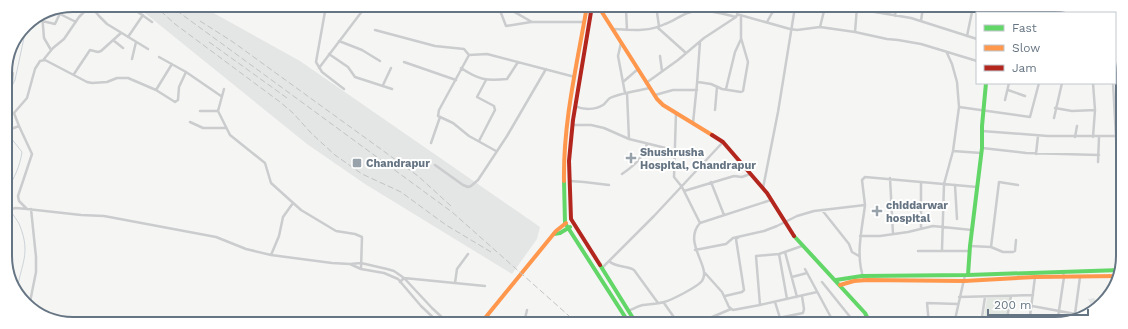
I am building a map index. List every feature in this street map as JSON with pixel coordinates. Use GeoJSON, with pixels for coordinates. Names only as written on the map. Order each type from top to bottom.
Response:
{"type":"FeatureCollection","features":[{"type":"Feature","properties":{"kind":"main road"},"geometry":{"type":"LineString","coordinates":[[586,12],[567,123],[564,162],[565,223],[625,317]]}},
{"type":"Feature","properties":{"kind":"main road"},"geometry":{"type":"LineString","coordinates":[[591,12],[575,106],[569,162],[571,219],[632,317]]}},
{"type":"Feature","properties":{"kind":"main road"},"geometry":{"type":"LineString","coordinates":[[602,12],[646,83],[663,105],[722,142],[763,188],[796,240],[836,280],[866,313],[867,317]]}},
{"type":"Feature","properties":{"kind":"main road"},"geometry":{"type":"LineString","coordinates":[[966,275],[978,187],[986,84]]}},
{"type":"Feature","properties":{"kind":"main road"},"geometry":{"type":"LineString","coordinates":[[485,317],[493,306],[549,242],[554,234],[571,219]]}},
{"type":"Feature","properties":{"kind":"main road"},"geometry":{"type":"LineString","coordinates":[[554,234],[560,233],[573,224]]}},
{"type":"Feature","properties":{"kind":"main road"},"geometry":{"type":"LineString","coordinates":[[599,275],[603,270]]}},
{"type":"Feature","properties":{"kind":"main road"},"geometry":{"type":"LineString","coordinates":[[840,285],[863,278],[964,281],[1063,272],[1114,270]]}},
{"type":"Feature","properties":{"kind":"main road"},"geometry":{"type":"LineString","coordinates":[[836,280],[966,275],[1035,275],[1064,277],[1112,276]]}},
{"type":"Feature","properties":{"kind":"street"},"geometry":{"type":"LineString","coordinates":[[27,209],[18,198],[32,154],[14,113],[27,98],[35,69],[40,61],[44,59],[51,50],[64,39],[84,12]]}},
{"type":"Feature","properties":{"kind":"street"},"geometry":{"type":"LineString","coordinates":[[96,12],[103,20],[148,49]]}},
{"type":"Feature","properties":{"kind":"street"},"geometry":{"type":"LineString","coordinates":[[138,12],[152,22]]}},
{"type":"Feature","properties":{"kind":"street"},"geometry":{"type":"LineString","coordinates":[[325,12],[316,59],[319,68],[344,90]]}},
{"type":"Feature","properties":{"kind":"street"},"geometry":{"type":"LineString","coordinates":[[319,68],[361,12]]}},
{"type":"Feature","properties":{"kind":"street"},"geometry":{"type":"LineString","coordinates":[[514,12],[532,22]]}},
{"type":"Feature","properties":{"kind":"street"},"geometry":{"type":"LineString","coordinates":[[626,12],[627,30]]}},
{"type":"Feature","properties":{"kind":"street"},"geometry":{"type":"LineString","coordinates":[[657,12],[658,26],[686,53]]}},
{"type":"Feature","properties":{"kind":"street"},"geometry":{"type":"LineString","coordinates":[[613,29],[642,30],[665,24],[691,12]]}},
{"type":"Feature","properties":{"kind":"street"},"geometry":{"type":"LineString","coordinates":[[715,12],[737,16],[742,15],[790,29],[797,30],[820,27],[921,44],[976,61]]}},
{"type":"Feature","properties":{"kind":"street"},"geometry":{"type":"LineString","coordinates":[[646,83],[737,16],[738,12]]}},
{"type":"Feature","properties":{"kind":"street"},"geometry":{"type":"LineString","coordinates":[[767,22],[774,12]]}},
{"type":"Feature","properties":{"kind":"street"},"geometry":{"type":"LineString","coordinates":[[763,188],[778,112],[793,12]]}},
{"type":"Feature","properties":{"kind":"street"},"geometry":{"type":"LineString","coordinates":[[820,27],[824,12]]}},
{"type":"Feature","properties":{"kind":"street"},"geometry":{"type":"LineString","coordinates":[[855,32],[857,12]]}},
{"type":"Feature","properties":{"kind":"street"},"geometry":{"type":"LineString","coordinates":[[876,12],[921,21],[976,39]]}},
{"type":"Feature","properties":{"kind":"street"},"geometry":{"type":"LineString","coordinates":[[895,12],[895,16]]}},
{"type":"Feature","properties":{"kind":"street"},"geometry":{"type":"LineString","coordinates":[[921,21],[922,12]]}},
{"type":"Feature","properties":{"kind":"street"},"geometry":{"type":"LineString","coordinates":[[967,36],[972,12]]}},
{"type":"Feature","properties":{"kind":"street"},"geometry":{"type":"LineString","coordinates":[[501,13],[506,26],[532,22],[584,22]]}},
{"type":"Feature","properties":{"kind":"street"},"geometry":{"type":"LineString","coordinates":[[51,50],[44,38],[42,21],[55,24],[60,14],[76,22]]}},
{"type":"Feature","properties":{"kind":"street"},"geometry":{"type":"LineString","coordinates":[[128,37],[143,15]]}},
{"type":"Feature","properties":{"kind":"street"},"geometry":{"type":"LineString","coordinates":[[698,82],[741,92],[743,90],[748,62],[741,39],[742,15]]}},
{"type":"Feature","properties":{"kind":"street"},"geometry":{"type":"LineString","coordinates":[[375,30],[435,46],[464,49],[469,54],[487,54],[575,77]]}},
{"type":"Feature","properties":{"kind":"street"},"geometry":{"type":"LineString","coordinates":[[74,74],[90,50],[100,52],[121,32]]}},
{"type":"Feature","properties":{"kind":"street"},"geometry":{"type":"LineString","coordinates":[[726,89],[735,52],[741,39]]}},
{"type":"Feature","properties":{"kind":"street"},"geometry":{"type":"LineString","coordinates":[[113,40],[123,48]]}},
{"type":"Feature","properties":{"kind":"street"},"geometry":{"type":"LineString","coordinates":[[339,41],[361,50],[380,61]]}},
{"type":"Feature","properties":{"kind":"street"},"geometry":{"type":"LineString","coordinates":[[132,59],[136,42]]}},
{"type":"Feature","properties":{"kind":"street"},"geometry":{"type":"LineString","coordinates":[[621,42],[618,56],[626,93],[629,139]]}},
{"type":"Feature","properties":{"kind":"street"},"geometry":{"type":"LineString","coordinates":[[693,123],[698,82],[700,42]]}},
{"type":"Feature","properties":{"kind":"street"},"geometry":{"type":"LineString","coordinates":[[942,250],[944,227],[944,184],[953,151],[959,107],[957,82],[947,53]]}},
{"type":"Feature","properties":{"kind":"street"},"geometry":{"type":"LineString","coordinates":[[329,54],[348,67],[355,77],[392,89]]}},
{"type":"Feature","properties":{"kind":"street"},"geometry":{"type":"LineString","coordinates":[[431,143],[440,117],[438,116],[440,110],[469,54]]}},
{"type":"Feature","properties":{"kind":"street"},"geometry":{"type":"LineString","coordinates":[[660,56],[662,71]]}},
{"type":"Feature","properties":{"kind":"street"},"geometry":{"type":"LineString","coordinates":[[159,57],[186,72],[221,96]]}},
{"type":"Feature","properties":{"kind":"street"},"geometry":{"type":"LineString","coordinates":[[44,59],[87,82],[107,82],[119,77],[128,78],[156,90],[169,99],[178,101],[180,87],[186,72]]}},
{"type":"Feature","properties":{"kind":"street"},"geometry":{"type":"LineString","coordinates":[[404,62],[456,80]]}},
{"type":"Feature","properties":{"kind":"street"},"geometry":{"type":"LineString","coordinates":[[461,68],[472,75],[486,80],[507,79],[518,62]]}},
{"type":"Feature","properties":{"kind":"street"},"geometry":{"type":"LineString","coordinates":[[156,90],[172,64]]}},
{"type":"Feature","properties":{"kind":"street"},"geometry":{"type":"LineString","coordinates":[[383,85],[391,68]]}},
{"type":"Feature","properties":{"kind":"street"},"geometry":{"type":"LineString","coordinates":[[435,165],[468,187],[478,180],[507,136],[546,69]]}},
{"type":"Feature","properties":{"kind":"street"},"geometry":{"type":"LineString","coordinates":[[623,82],[638,69]]}},
{"type":"Feature","properties":{"kind":"street"},"geometry":{"type":"LineString","coordinates":[[12,83],[13,73]]}},
{"type":"Feature","properties":{"kind":"street"},"geometry":{"type":"LineString","coordinates":[[479,141],[495,110],[494,106],[477,97],[486,80]]}},
{"type":"Feature","properties":{"kind":"street"},"geometry":{"type":"LineString","coordinates":[[1005,100],[1009,84]]}},
{"type":"Feature","properties":{"kind":"street"},"geometry":{"type":"LineString","coordinates":[[959,107],[1030,117],[1038,90],[1038,84]]}},
{"type":"Feature","properties":{"kind":"street"},"geometry":{"type":"LineString","coordinates":[[1054,118],[1055,108],[1062,84]]}},
{"type":"Feature","properties":{"kind":"street"},"geometry":{"type":"LineString","coordinates":[[1093,84],[1095,110],[1093,137]]}},
{"type":"Feature","properties":{"kind":"street"},"geometry":{"type":"LineString","coordinates":[[982,131],[1038,136],[1116,136],[1114,84]]}},
{"type":"Feature","properties":{"kind":"street"},"geometry":{"type":"LineString","coordinates":[[715,110],[717,87]]}},
{"type":"Feature","properties":{"kind":"street"},"geometry":{"type":"LineString","coordinates":[[575,106],[588,109],[595,108],[603,105],[610,98],[650,88]]}},
{"type":"Feature","properties":{"kind":"street"},"geometry":{"type":"LineString","coordinates":[[224,89],[218,111],[231,137],[265,163],[271,183],[304,213],[336,231],[345,234],[355,234],[362,237],[360,268]]}},
{"type":"Feature","properties":{"kind":"street"},"geometry":{"type":"LineString","coordinates":[[655,95],[673,90],[697,90]]}},
{"type":"Feature","properties":{"kind":"street"},"geometry":{"type":"LineString","coordinates":[[1008,90],[1025,96]]}},
{"type":"Feature","properties":{"kind":"street"},"geometry":{"type":"LineString","coordinates":[[1055,108],[1072,111],[1095,110]]}},
{"type":"Feature","properties":{"kind":"street"},"geometry":{"type":"LineString","coordinates":[[200,111],[218,111]]}},
{"type":"Feature","properties":{"kind":"street"},"geometry":{"type":"LineString","coordinates":[[676,112],[674,177],[682,187],[700,223]]}},
{"type":"Feature","properties":{"kind":"street"},"geometry":{"type":"LineString","coordinates":[[440,117],[453,123],[469,136],[496,152]]}},
{"type":"Feature","properties":{"kind":"street"},"geometry":{"type":"LineString","coordinates":[[190,122],[203,128],[226,128]]}},
{"type":"Feature","properties":{"kind":"street"},"geometry":{"type":"LineString","coordinates":[[573,125],[591,125],[604,128],[629,139],[674,150]]}},
{"type":"Feature","properties":{"kind":"street"},"geometry":{"type":"LineString","coordinates":[[12,129],[19,126]]}},
{"type":"Feature","properties":{"kind":"street"},"geometry":{"type":"LineString","coordinates":[[1076,126],[1076,137]]}},
{"type":"Feature","properties":{"kind":"street"},"geometry":{"type":"LineString","coordinates":[[1036,154],[1038,136]]}},
{"type":"Feature","properties":{"kind":"street"},"geometry":{"type":"LineString","coordinates":[[1098,162],[1099,137]]}},
{"type":"Feature","properties":{"kind":"street"},"geometry":{"type":"LineString","coordinates":[[603,270],[609,261],[682,187],[722,142]]}},
{"type":"Feature","properties":{"kind":"street"},"geometry":{"type":"LineString","coordinates":[[622,174],[640,159],[647,144]]}},
{"type":"Feature","properties":{"kind":"street"},"geometry":{"type":"LineString","coordinates":[[982,148],[1036,154],[1099,155]]}},
{"type":"Feature","properties":{"kind":"street"},"geometry":{"type":"LineString","coordinates":[[953,151],[981,154]]}},
{"type":"Feature","properties":{"kind":"street"},"geometry":{"type":"LineString","coordinates":[[684,191],[734,176],[742,177],[750,174]]}},
{"type":"Feature","properties":{"kind":"street"},"geometry":{"type":"LineString","coordinates":[[863,278],[859,256],[864,205],[862,180],[865,177],[890,178],[955,186],[978,187]]}},
{"type":"Feature","properties":{"kind":"street"},"geometry":{"type":"LineString","coordinates":[[890,178],[893,234]]}},
{"type":"Feature","properties":{"kind":"street"},"geometry":{"type":"LineString","coordinates":[[570,182],[610,185]]}},
{"type":"Feature","properties":{"kind":"street"},"geometry":{"type":"LineString","coordinates":[[711,182],[724,215]]}},
{"type":"Feature","properties":{"kind":"street"},"geometry":{"type":"LineString","coordinates":[[920,228],[921,182]]}},
{"type":"Feature","properties":{"kind":"street"},"geometry":{"type":"LineString","coordinates":[[991,247],[999,182],[1018,185]]}},
{"type":"Feature","properties":{"kind":"street"},"geometry":{"type":"LineString","coordinates":[[955,186],[957,218]]}},
{"type":"Feature","properties":{"kind":"street"},"geometry":{"type":"LineString","coordinates":[[732,309],[729,308],[725,296],[704,272],[695,250],[694,234],[696,228],[700,223],[771,200]]}},
{"type":"Feature","properties":{"kind":"street"},"geometry":{"type":"LineString","coordinates":[[271,255],[279,236],[283,217],[293,203]]}},
{"type":"Feature","properties":{"kind":"street"},"geometry":{"type":"LineString","coordinates":[[695,250],[726,244],[733,238],[764,231],[797,216],[822,210],[864,205]]}},
{"type":"Feature","properties":{"kind":"street"},"geometry":{"type":"LineString","coordinates":[[12,209],[32,209],[81,215],[104,216],[216,237],[246,249],[271,255],[350,264],[361,263],[387,269],[404,278],[442,317]]}},
{"type":"Feature","properties":{"kind":"street"},"geometry":{"type":"LineString","coordinates":[[30,299],[36,272],[32,209]]}},
{"type":"Feature","properties":{"kind":"street"},"geometry":{"type":"LineString","coordinates":[[822,210],[849,244],[852,252],[859,256]]}},
{"type":"Feature","properties":{"kind":"street"},"geometry":{"type":"LineString","coordinates":[[860,236],[880,236],[933,226],[972,230]]}},
{"type":"Feature","properties":{"kind":"street"},"geometry":{"type":"LineString","coordinates":[[725,296],[742,292],[744,290],[736,239],[740,236]]}},
{"type":"Feature","properties":{"kind":"street"},"geometry":{"type":"LineString","coordinates":[[970,246],[991,247],[1003,252],[1013,252],[1016,240]]}},
{"type":"Feature","properties":{"kind":"street"},"geometry":{"type":"LineString","coordinates":[[760,305],[756,256],[778,254],[802,245]]}},
{"type":"Feature","properties":{"kind":"street"},"geometry":{"type":"LineString","coordinates":[[918,252],[942,250],[969,251]]}},
{"type":"Feature","properties":{"kind":"street"},"geometry":{"type":"LineString","coordinates":[[785,252],[797,297]]}},
{"type":"Feature","properties":{"kind":"street"},"geometry":{"type":"LineString","coordinates":[[455,283],[457,269],[468,254]]}},
{"type":"Feature","properties":{"kind":"street"},"geometry":{"type":"LineString","coordinates":[[778,254],[787,299]]}},
{"type":"Feature","properties":{"kind":"street"},"geometry":{"type":"LineString","coordinates":[[609,261],[613,265],[630,267],[634,270],[658,303]]}},
{"type":"Feature","properties":{"kind":"street"},"geometry":{"type":"LineString","coordinates":[[350,264],[360,268],[384,273],[393,277],[400,282],[433,317]]}},
{"type":"Feature","properties":{"kind":"street"},"geometry":{"type":"LineString","coordinates":[[805,269],[831,317]]}},
{"type":"Feature","properties":{"kind":"street"},"geometry":{"type":"LineString","coordinates":[[628,311],[641,306],[664,303],[698,285],[703,280],[704,272]]}},
{"type":"Feature","properties":{"kind":"street"},"geometry":{"type":"LineString","coordinates":[[1059,317],[1064,277],[1063,272]]}},
{"type":"Feature","properties":{"kind":"street"},"geometry":{"type":"LineString","coordinates":[[792,277],[807,273]]}},
{"type":"Feature","properties":{"kind":"street"},"geometry":{"type":"LineString","coordinates":[[955,317],[959,297],[966,275]]}},
{"type":"Feature","properties":{"kind":"street"},"geometry":{"type":"LineString","coordinates":[[1030,317],[1035,275]]}},
{"type":"Feature","properties":{"kind":"street"},"geometry":{"type":"LineString","coordinates":[[1075,313],[1080,277]]}},
{"type":"Feature","properties":{"kind":"street"},"geometry":{"type":"LineString","coordinates":[[404,278],[485,286]]}},
{"type":"Feature","properties":{"kind":"street"},"geometry":{"type":"LineString","coordinates":[[400,282],[404,278]]}},
{"type":"Feature","properties":{"kind":"street"},"geometry":{"type":"LineString","coordinates":[[822,282],[850,317]]}},
{"type":"Feature","properties":{"kind":"street"},"geometry":{"type":"LineString","coordinates":[[713,317],[732,309],[775,302],[817,292]]}},
{"type":"Feature","properties":{"kind":"street"},"geometry":{"type":"LineString","coordinates":[[785,317],[803,313],[802,296]]}},
{"type":"Feature","properties":{"kind":"street"},"geometry":{"type":"LineString","coordinates":[[1007,317],[1011,296]]}},
{"type":"Feature","properties":{"kind":"street"},"geometry":{"type":"LineString","coordinates":[[959,297],[1033,296]]}},
{"type":"Feature","properties":{"kind":"street"},"geometry":{"type":"LineString","coordinates":[[982,317],[985,297]]}},
{"type":"Feature","properties":{"kind":"street"},"geometry":{"type":"LineString","coordinates":[[775,302],[780,317]]}},
{"type":"Feature","properties":{"kind":"street"},"geometry":{"type":"LineString","coordinates":[[664,303],[674,317]]}},
{"type":"Feature","properties":{"kind":"street"},"geometry":{"type":"LineString","coordinates":[[928,317],[927,303],[958,304]]}},
{"type":"Feature","properties":{"kind":"street"},"geometry":{"type":"LineString","coordinates":[[1032,306],[1073,314]]}},
{"type":"Feature","properties":{"kind":"street"},"geometry":{"type":"LineString","coordinates":[[525,317],[527,310]]}},
{"type":"Feature","properties":{"kind":"shaded area"},"geometry":{"type":"Polygon","coordinates":[[[144,12],[212,12],[300,61],[540,227],[537,239],[512,274],[365,184],[307,144],[144,12]]]}},
{"type":"Feature","properties":{"kind":"shaded area"},"geometry":{"type":"Polygon","coordinates":[[[1010,297],[1006,317],[984,317],[987,298],[1010,297]]]}},
{"type":"Feature","properties":{"kind":"shaded area"},"geometry":{"type":"Polygon","coordinates":[[[1094,298],[1096,301],[1091,305],[1088,299],[1094,298]]]}},
{"type":"Feature","properties":{"kind":"waterway"},"geometry":{"type":"LineString","coordinates":[[12,86],[15,80],[24,37]]}},
{"type":"Feature","properties":{"kind":"waterway"},"geometry":{"type":"LineString","coordinates":[[12,139],[22,152],[19,165],[12,182]]}},
{"type":"Feature","properties":{"kind":"waterway"},"geometry":{"type":"LineString","coordinates":[[12,213],[20,226],[25,244],[24,259],[19,283]]}},
{"type":"Feature","properties":{"kind":"railway"},"geometry":{"type":"LineString","coordinates":[[162,12],[175,24],[280,102],[335,155],[362,174],[401,192],[446,225],[491,252]]}},
{"type":"Feature","properties":{"kind":"railway"},"geometry":{"type":"LineString","coordinates":[[179,12],[452,212],[570,317]]}},
{"type":"Feature","properties":{"kind":"railway"},"geometry":{"type":"LineString","coordinates":[[200,21],[233,42],[418,176],[451,206]]}},
{"type":"Feature","properties":{"kind":"railway"},"geometry":{"type":"LineString","coordinates":[[209,42],[287,98]]}},
{"type":"Feature","properties":{"kind":"traffic: fast"},"geometry":{"type":"LineString","coordinates":[[968,275],[982,148],[982,126],[986,84]]}},
{"type":"Feature","properties":{"kind":"traffic: fast"},"geometry":{"type":"LineString","coordinates":[[564,181],[565,223],[625,317]]}},
{"type":"Feature","properties":{"kind":"traffic: fast"},"geometry":{"type":"LineString","coordinates":[[554,234],[560,233],[570,227]]}},
{"type":"Feature","properties":{"kind":"traffic: fast"},"geometry":{"type":"LineString","coordinates":[[794,236],[867,317]]}},
{"type":"Feature","properties":{"kind":"traffic: fast"},"geometry":{"type":"LineString","coordinates":[[600,265],[632,317]]}},
{"type":"Feature","properties":{"kind":"traffic: fast"},"geometry":{"type":"LineString","coordinates":[[836,280],[862,276],[968,275],[1114,270]]}},
{"type":"Feature","properties":{"kind":"traffic: slow"},"geometry":{"type":"LineString","coordinates":[[564,181],[564,159],[568,115],[586,12]]}},
{"type":"Feature","properties":{"kind":"traffic: slow"},"geometry":{"type":"LineString","coordinates":[[602,12],[657,99],[663,105],[712,135]]}},
{"type":"Feature","properties":{"kind":"traffic: slow"},"geometry":{"type":"LineString","coordinates":[[486,317],[556,231],[566,223]]}},
{"type":"Feature","properties":{"kind":"traffic: slow"},"geometry":{"type":"LineString","coordinates":[[840,285],[854,281],[867,280],[964,281],[1035,277],[1112,276]]}},
{"type":"Feature","properties":{"kind":"traffic: jam"},"geometry":{"type":"LineString","coordinates":[[591,12],[573,120],[569,161],[571,219],[600,265]]}},
{"type":"Feature","properties":{"kind":"traffic: jam"},"geometry":{"type":"LineString","coordinates":[[712,135],[723,142],[767,193],[794,236]]}},
{"type":"Feature","properties":{"kind":"place","name":"Shushrusha Hospital, Chandrapur"},"geometry":{"type":"Point","coordinates":[631,158]}},
{"type":"Feature","properties":{"kind":"place","name":"Chandrapur"},"geometry":{"type":"Point","coordinates":[357,163]}},
{"type":"Feature","properties":{"kind":"place","name":"chiddarwar hospital"},"geometry":{"type":"Point","coordinates":[877,211]}}]}
